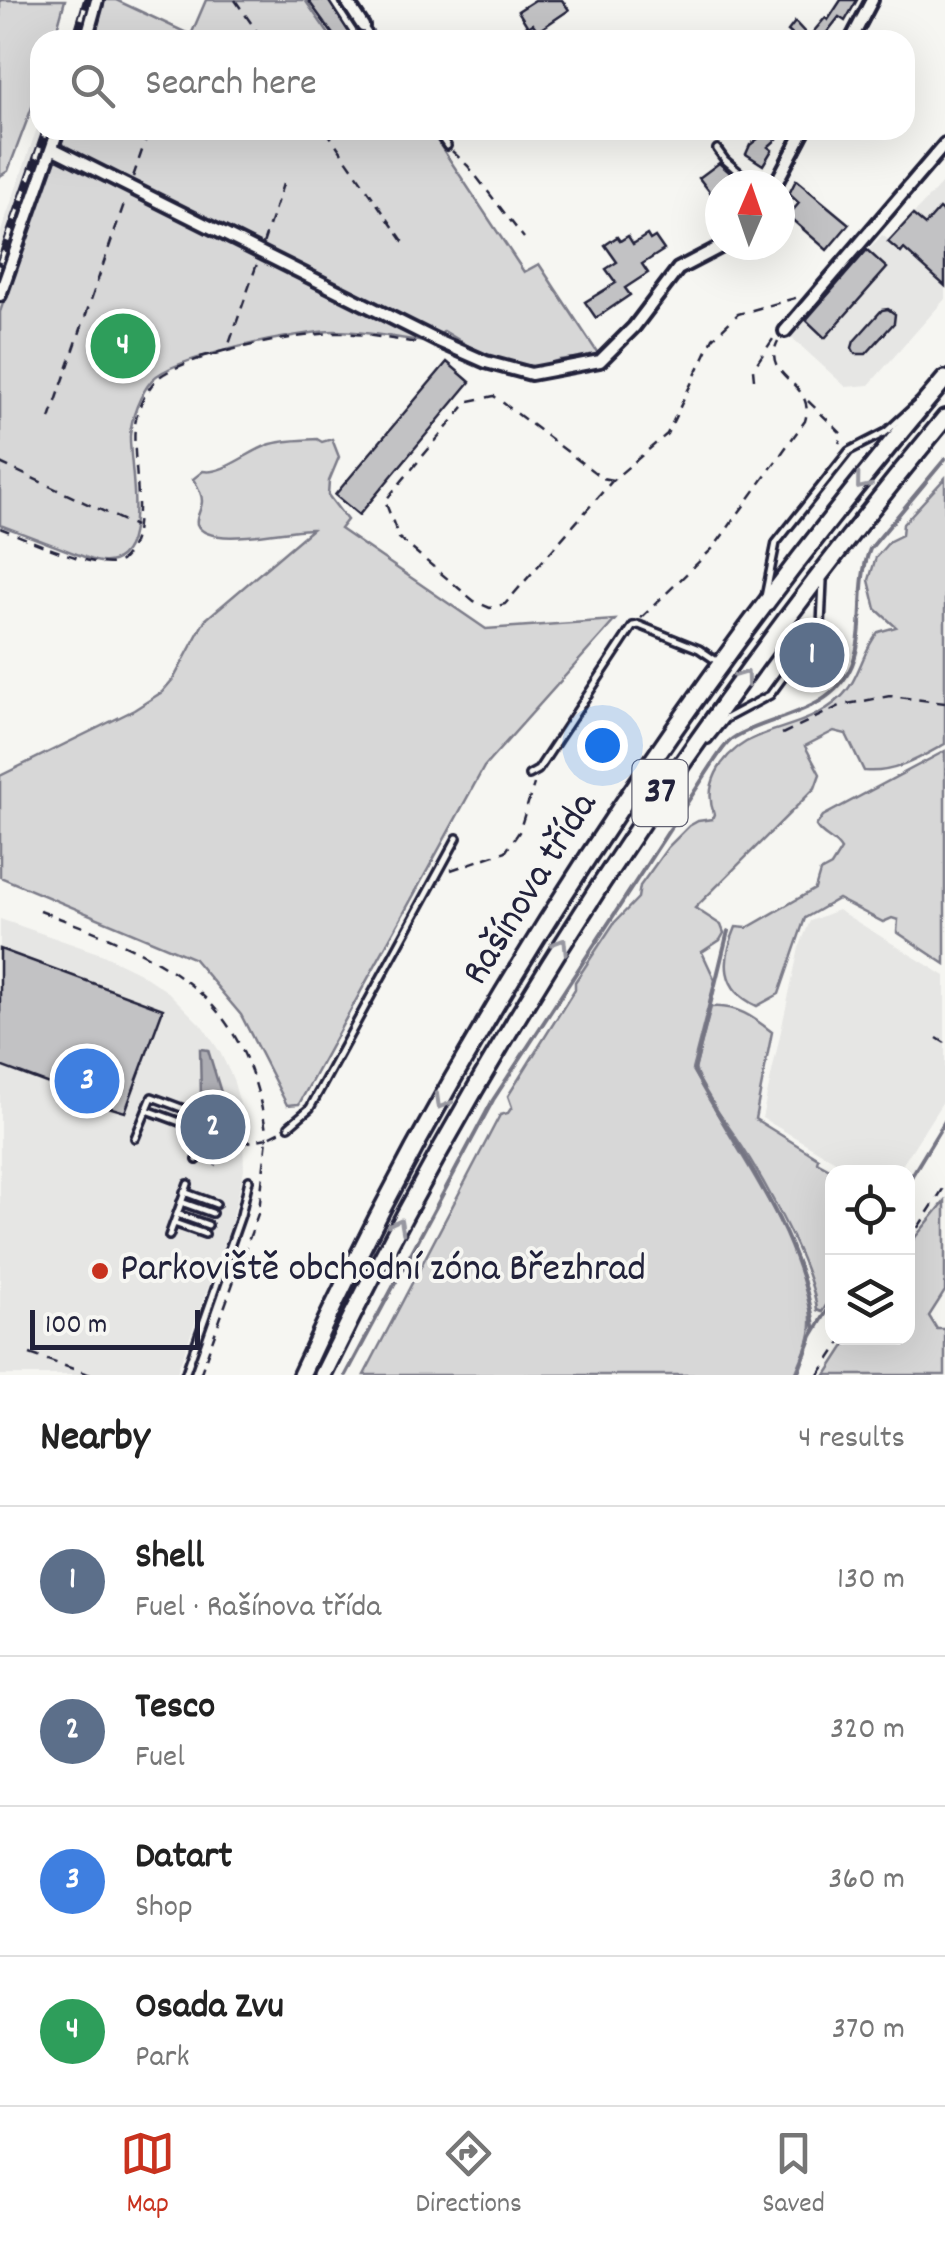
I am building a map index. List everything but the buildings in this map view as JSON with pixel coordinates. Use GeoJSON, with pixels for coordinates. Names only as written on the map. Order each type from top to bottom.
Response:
{"type":"FeatureCollection","features":[{"type":"Feature","properties":{"kind":"main road","name":"Rašínova třída"},"geometry":{"type":"LineString","coordinates":[[301,1375],[424,1133],[534,943],[655,758],[764,604],[945,379]]}},
{"type":"Feature","properties":{"kind":"main road","name":"Rašínova třída"},"geometry":{"type":"LineString","coordinates":[[323,1375],[416,1190],[499,1044],[614,860],[824,568],[945,418]]}},
{"type":"Feature","properties":{"kind":"street"},"geometry":{"type":"LineString","coordinates":[[89,30],[97,0]]}},
{"type":"Feature","properties":{"kind":"street"},"geometry":{"type":"LineString","coordinates":[[346,0],[364,26]]}},
{"type":"Feature","properties":{"kind":"street"},"geometry":{"type":"LineString","coordinates":[[857,30],[872,0]]}},
{"type":"Feature","properties":{"kind":"street"},"geometry":{"type":"LineString","coordinates":[[0,296],[55,140]]}},
{"type":"Feature","properties":{"kind":"street"},"geometry":{"type":"LineString","coordinates":[[784,170],[799,140]]}},
{"type":"Feature","properties":{"kind":"street"},"geometry":{"type":"LineString","coordinates":[[787,329],[945,144]]}},
{"type":"Feature","properties":{"kind":"street"},"geometry":{"type":"LineString","coordinates":[[52,148],[439,341],[486,362],[532,374],[600,361],[634,327],[678,270],[705,255]]}},
{"type":"Feature","properties":{"kind":"lane"},"geometry":{"type":"LineString","coordinates":[[364,26],[367,30]]}},
{"type":"Feature","properties":{"kind":"lane"},"geometry":{"type":"LineString","coordinates":[[443,140],[447,146]]}},
{"type":"Feature","properties":{"kind":"lane"},"geometry":{"type":"LineString","coordinates":[[717,149],[736,170]]}},
{"type":"Feature","properties":{"kind":"lane"},"geometry":{"type":"LineString","coordinates":[[764,604],[776,544],[849,450],[886,432],[913,405],[931,396]]}},
{"type":"Feature","properties":{"kind":"lane"},"geometry":{"type":"LineString","coordinates":[[686,756],[704,744],[725,719],[770,695],[821,625],[824,568]]}},
{"type":"Feature","properties":{"kind":"lane"},"geometry":{"type":"LineString","coordinates":[[529,775],[537,771],[633,626],[700,649],[721,664]]}},
{"type":"Feature","properties":{"kind":"lane"},"geometry":{"type":"LineString","coordinates":[[289,1126],[310,1108],[456,838]]}},
{"type":"Feature","properties":{"kind":"lane"},"geometry":{"type":"LineString","coordinates":[[135,1138],[152,1097],[195,1113],[203,1144],[197,1160]]}},
{"type":"Feature","properties":{"kind":"lane"},"geometry":{"type":"LineString","coordinates":[[146,1110],[199,1129]]}},
{"type":"Feature","properties":{"kind":"lane"},"geometry":{"type":"LineString","coordinates":[[186,1375],[241,1216],[249,1180]]}},
{"type":"Feature","properties":{"kind":"lane"},"geometry":{"type":"LineString","coordinates":[[169,1236],[188,1184]]}},
{"type":"Feature","properties":{"kind":"lane"},"geometry":{"type":"LineString","coordinates":[[184,1192],[216,1204]]}},
{"type":"Feature","properties":{"kind":"lane"},"geometry":{"type":"LineString","coordinates":[[181,1202],[212,1213]]}},
{"type":"Feature","properties":{"kind":"lane"},"geometry":{"type":"LineString","coordinates":[[177,1214],[208,1225]]}},
{"type":"Feature","properties":{"kind":"lane"},"geometry":{"type":"LineString","coordinates":[[174,1222],[205,1234]]}},
{"type":"Feature","properties":{"kind":"path"},"geometry":{"type":"LineString","coordinates":[[235,0],[256,30]]}},
{"type":"Feature","properties":{"kind":"path"},"geometry":{"type":"LineString","coordinates":[[50,419],[146,140]]}},
{"type":"Feature","properties":{"kind":"path"},"geometry":{"type":"LineString","coordinates":[[333,140],[405,244]]}},
{"type":"Feature","properties":{"kind":"path"},"geometry":{"type":"LineString","coordinates":[[447,146],[468,166],[524,238]]}},
{"type":"Feature","properties":{"kind":"path"},"geometry":{"type":"LineString","coordinates":[[200,357],[227,350],[282,184]]}},
{"type":"Feature","properties":{"kind":"path"},"geometry":{"type":"LineString","coordinates":[[613,480],[602,478],[494,396],[469,401],[385,500],[400,538],[474,601],[490,608],[504,604],[613,480],[667,434],[713,338],[738,314],[795,297],[812,297]]}},
{"type":"Feature","properties":{"kind":"path"},"geometry":{"type":"LineString","coordinates":[[754,379],[753,369],[767,346],[782,328],[787,329]]}},
{"type":"Feature","properties":{"kind":"path"},"geometry":{"type":"LineString","coordinates":[[787,329],[774,347],[775,364],[843,434],[840,442]]}},
{"type":"Feature","properties":{"kind":"path"},"geometry":{"type":"LineString","coordinates":[[0,528],[108,566],[122,560],[130,547],[139,505],[133,446],[135,421],[155,380],[165,373],[253,346],[323,334],[439,346],[439,341]]}},
{"type":"Feature","properties":{"kind":"path"},"geometry":{"type":"LineString","coordinates":[[633,626],[714,547],[805,421],[807,400]]}},
{"type":"Feature","properties":{"kind":"path"},"geometry":{"type":"LineString","coordinates":[[0,464],[135,526]]}},
{"type":"Feature","properties":{"kind":"path"},"geometry":{"type":"LineString","coordinates":[[782,734],[842,704],[890,696],[945,703]]}},
{"type":"Feature","properties":{"kind":"path"},"geometry":{"type":"LineString","coordinates":[[435,876],[506,851],[519,832],[537,771]]}},
{"type":"Feature","properties":{"kind":"path"},"geometry":{"type":"LineString","coordinates":[[40,911],[116,938],[165,964],[199,990],[227,1025],[252,1071],[267,1138],[259,1211],[200,1375]]}},
{"type":"Feature","properties":{"kind":"path"},"geometry":{"type":"LineString","coordinates":[[936,1038],[945,1043]]}},
{"type":"Feature","properties":{"kind":"path"},"geometry":{"type":"LineString","coordinates":[[215,1166],[218,1157],[239,1144],[267,1138],[289,1126]]}},
{"type":"Feature","properties":{"kind":"path"},"geometry":{"type":"LineString","coordinates":[[915,1232],[945,1186]]}},
{"type":"Feature","properties":{"kind":"path"},"geometry":{"type":"LineString","coordinates":[[819,1375],[839,1345]]}},
{"type":"Feature","properties":{"kind":"path"},"geometry":{"type":"LineString","coordinates":[[30,1354],[92,1375]]}},
{"type":"Feature","properties":{"kind":"shaded area"},"geometry":{"type":"Polygon","coordinates":[[[0,0],[65,0],[57,30],[30,30],[30,113],[8,171],[0,176],[0,0]]]}},
{"type":"Feature","properties":{"kind":"shaded area"},"geometry":{"type":"Polygon","coordinates":[[[104,0],[116,0],[180,30],[94,30],[104,0]]]}},
{"type":"Feature","properties":{"kind":"shaded area"},"geometry":{"type":"Polygon","coordinates":[[[206,0],[305,0],[326,30],[193,30],[206,0]]]}},
{"type":"Feature","properties":{"kind":"shaded area"},"geometry":{"type":"Polygon","coordinates":[[[33,140],[52,140],[0,289],[0,234],[33,140]]]}},
{"type":"Feature","properties":{"kind":"shaded area"},"geometry":{"type":"Polygon","coordinates":[[[59,140],[437,140],[524,272],[539,264],[599,355],[559,360],[530,370],[497,363],[444,331],[433,343],[359,332],[318,332],[210,354],[164,371],[152,380],[140,399],[130,436],[134,515],[132,536],[125,552],[113,561],[95,561],[0,525],[0,312],[51,161],[62,158],[65,151],[59,140]]]}},
{"type":"Feature","properties":{"kind":"shaded area"},"geometry":{"type":"Polygon","coordinates":[[[945,180],[945,299],[869,385],[846,387],[791,337],[882,235],[889,240],[945,180]]]}},
{"type":"Feature","properties":{"kind":"shaded area"},"geometry":{"type":"Polygon","coordinates":[[[332,439],[339,457],[328,495],[347,520],[340,529],[486,629],[615,620],[484,767],[299,1104],[287,1105],[241,1015],[193,958],[0,877],[0,776],[134,710],[162,692],[174,678],[205,620],[312,529],[233,537],[204,532],[197,524],[202,498],[193,479],[203,471],[227,466],[268,445],[332,439]]]}},
{"type":"Feature","properties":{"kind":"shaded area"},"geometry":{"type":"Polygon","coordinates":[[[945,478],[945,744],[906,764],[875,771],[864,771],[846,734],[834,731],[805,746],[820,774],[815,788],[695,908],[721,925],[724,933],[702,952],[715,980],[692,1070],[701,1085],[695,1069],[711,1007],[737,1010],[758,1021],[772,1032],[755,1119],[818,1158],[817,1162],[825,1166],[822,1312],[817,1310],[803,1263],[776,1204],[714,1108],[775,1213],[801,1271],[811,1324],[795,1375],[364,1375],[500,1115],[512,1107],[508,1096],[575,989],[575,982],[614,923],[638,898],[640,886],[668,847],[689,826],[712,819],[712,783],[722,764],[746,742],[828,708],[852,683],[878,632],[896,627],[876,609],[869,580],[876,557],[890,541],[902,535],[903,524],[945,478]]]}},
{"type":"Feature","properties":{"kind":"shaded area"},"geometry":{"type":"Polygon","coordinates":[[[945,751],[945,964],[897,932],[898,920],[883,922],[838,899],[805,918],[779,994],[757,1006],[745,999],[727,973],[728,951],[736,927],[747,928],[815,889],[820,872],[831,866],[841,850],[816,826],[823,816],[945,751]]]}},
{"type":"Feature","properties":{"kind":"shaded area"},"geometry":{"type":"Polygon","coordinates":[[[838,910],[945,976],[945,1098],[902,1165],[842,1165],[762,1118],[799,948],[810,921],[838,910]]]}},
{"type":"Feature","properties":{"kind":"shaded area"},"geometry":{"type":"Polygon","coordinates":[[[0,919],[101,954],[168,992],[203,1027],[233,1079],[242,1111],[244,1170],[231,1225],[176,1375],[0,1375],[0,919]]]}},
{"type":"Feature","properties":{"kind":"shaded area"},"geometry":{"type":"Polygon","coordinates":[[[200,1049],[208,1050],[226,1109],[218,1112],[201,1098],[200,1049]]]}},
{"type":"Feature","properties":{"kind":"shaded area"},"geometry":{"type":"Polygon","coordinates":[[[945,1201],[945,1291],[929,1316],[937,1329],[945,1329],[945,1375],[826,1375],[845,1345],[915,1345],[915,1237],[945,1201]]]}},
{"type":"Feature","properties":{"kind":"waterway"},"geometry":{"type":"LineString","coordinates":[[346,1375],[493,1100],[721,751],[735,737],[816,703],[843,681],[856,651],[863,577],[870,549],[945,459]]}},
{"type":"Feature","properties":{"kind":"waterway"},"geometry":{"type":"LineString","coordinates":[[728,931],[694,1071],[786,1234],[804,1281],[815,1331]]}},
{"type":"Feature","properties":{"kind":"waterway"},"geometry":{"type":"LineString","coordinates":[[915,1170],[945,1121]]}},
{"type":"Feature","properties":{"kind":"waterway"},"geometry":{"type":"LineString","coordinates":[[797,1375],[825,1315]]}},
{"type":"Feature","properties":{"kind":"railway"},"geometry":{"type":"LineString","coordinates":[[78,30],[87,0]]}},
{"type":"Feature","properties":{"kind":"railway"},"geometry":{"type":"LineString","coordinates":[[0,262],[43,140]]}},
{"type":"Feature","properties":{"kind":"place","name":"Osada Zvu"},"geometry":{"type":"Point","coordinates":[123,346]}},
{"type":"Feature","properties":{"kind":"place","name":"Shell"},"geometry":{"type":"Point","coordinates":[812,655]}},
{"type":"Feature","properties":{"kind":"place","name":"Datart"},"geometry":{"type":"Point","coordinates":[87,1081]}},
{"type":"Feature","properties":{"kind":"place","name":"Tesco"},"geometry":{"type":"Point","coordinates":[213,1127]}},
{"type":"Feature","properties":{"kind":"place","name":"Parkoviště obchodní zóna Březhrad"},"geometry":{"type":"Point","coordinates":[100,1271]}}]}
